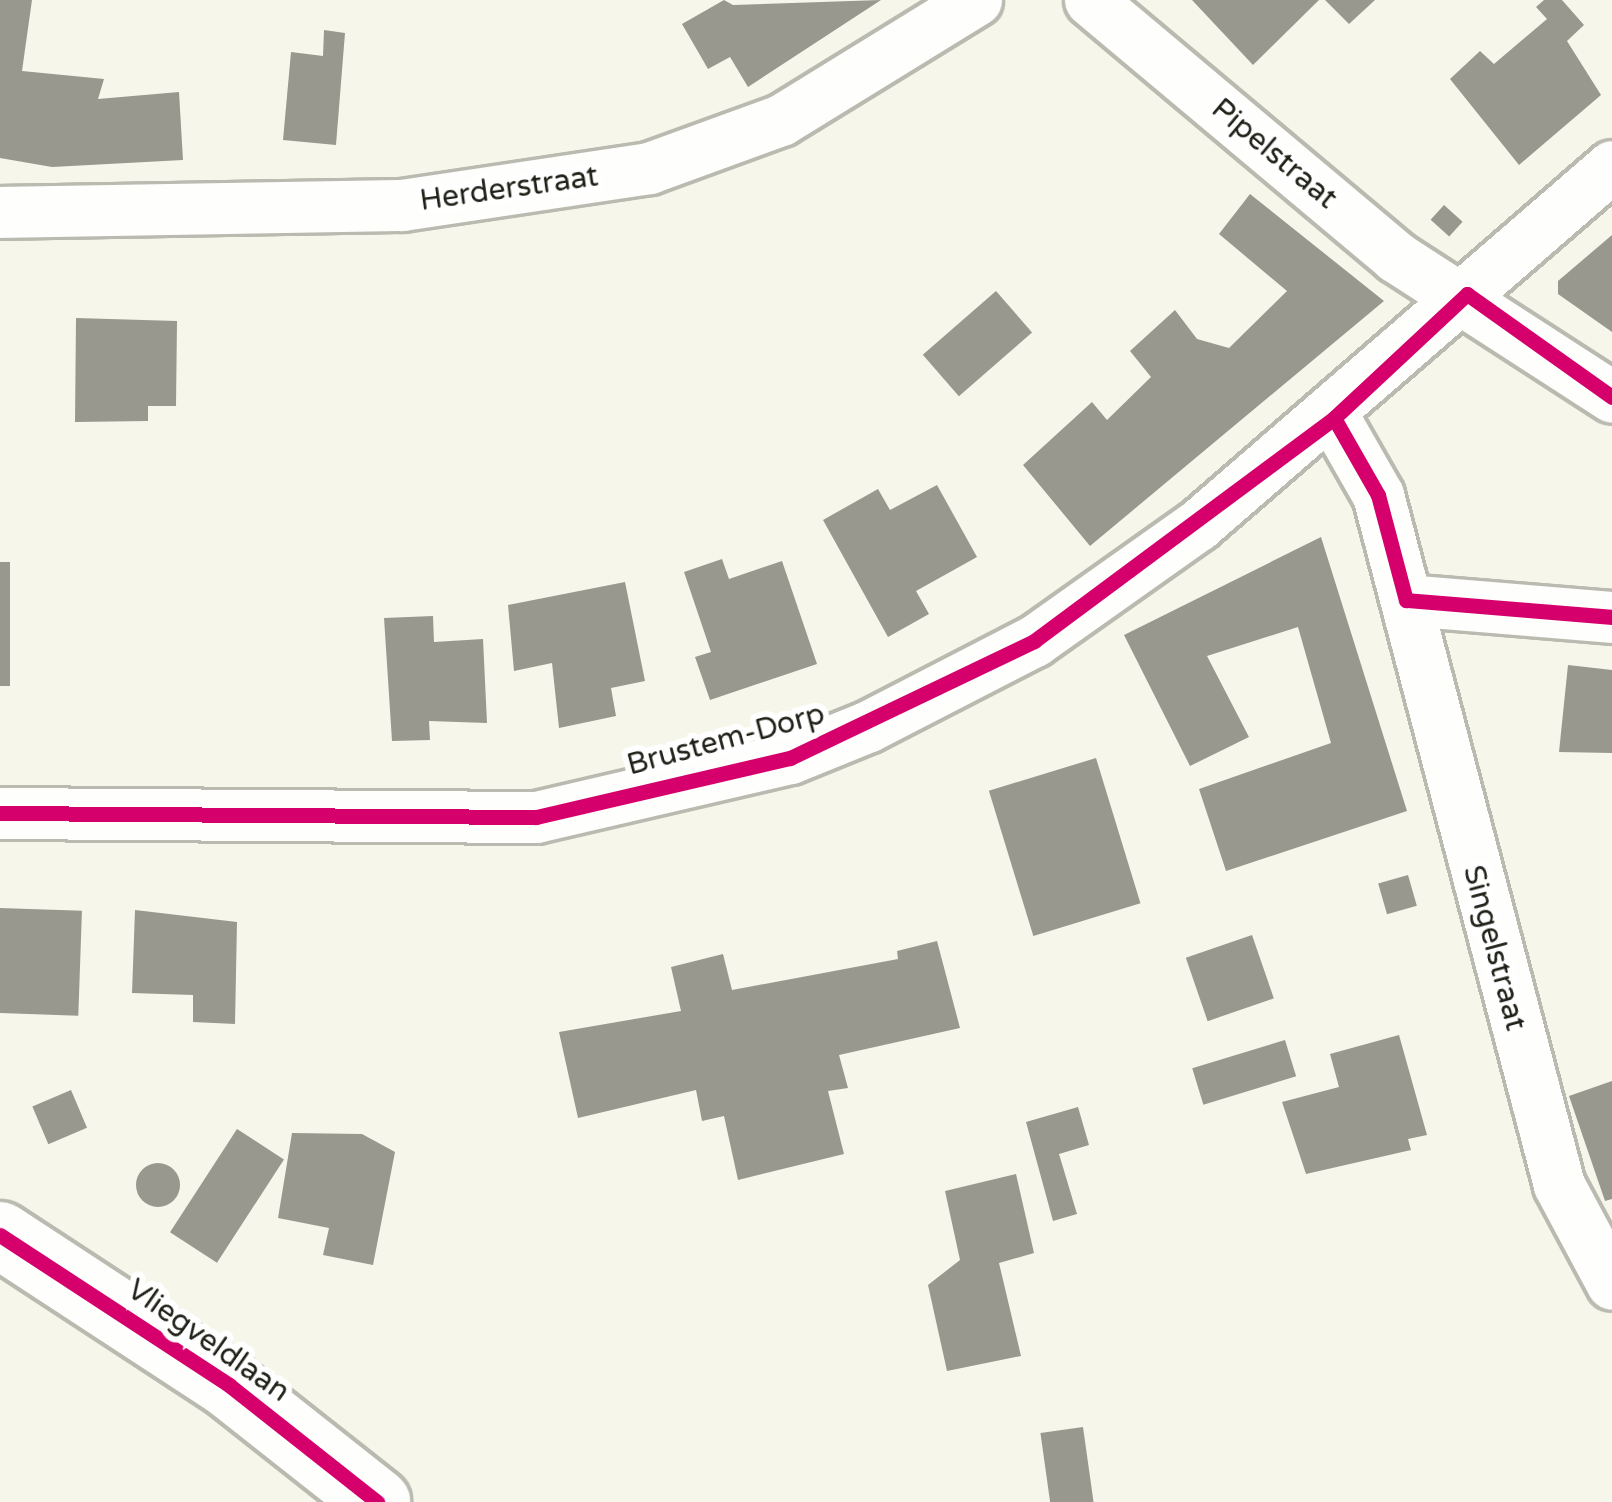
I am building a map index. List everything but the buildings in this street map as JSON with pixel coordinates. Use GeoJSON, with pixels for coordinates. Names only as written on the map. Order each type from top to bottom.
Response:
{"type":"FeatureCollection","features":[{"type":"Feature","properties":{"kind":"main road","name":"Vliegveldlaan"},"geometry":{"type":"LineString","coordinates":[[0,1235],[230,1385],[377,1502]]}},
{"type":"Feature","properties":{"kind":"street","name":"Herderstraat"},"geometry":{"type":"LineString","coordinates":[[0,212],[402,205],[649,168],[781,120],[976,0]]}},
{"type":"Feature","properties":{"kind":"street","name":"Pipelstraat"},"geometry":{"type":"LineString","coordinates":[[1090,0],[1396,256],[1467,294]]}},
{"type":"Feature","properties":{"kind":"street","name":"Brustem-Dorp"},"geometry":{"type":"LineString","coordinates":[[0,813],[536,817],[790,758],[1034,641],[1334,418],[1612,166]]}},
{"type":"Feature","properties":{"kind":"street"},"geometry":{"type":"LineString","coordinates":[[1467,294],[1612,397]]}},
{"type":"Feature","properties":{"kind":"street","name":"Singelstraat"},"geometry":{"type":"LineString","coordinates":[[1334,418],[1378,495],[1559,1185],[1612,1284]]}},
{"type":"Feature","properties":{"kind":"street"},"geometry":{"type":"LineString","coordinates":[[1406,600],[1612,617]]}},
{"type":"Feature","properties":{"kind":"cycle path"},"geometry":{"type":"LineString","coordinates":[[0,813],[536,817],[790,758],[1034,641],[1334,418],[1467,294],[1612,397]]}},
{"type":"Feature","properties":{"kind":"cycle path"},"geometry":{"type":"LineString","coordinates":[[1334,418],[1378,495],[1406,600],[1612,617]]}},
{"type":"Feature","properties":{"kind":"cycle path"},"geometry":{"type":"LineString","coordinates":[[0,1235],[229,1385],[377,1502]]}}]}
